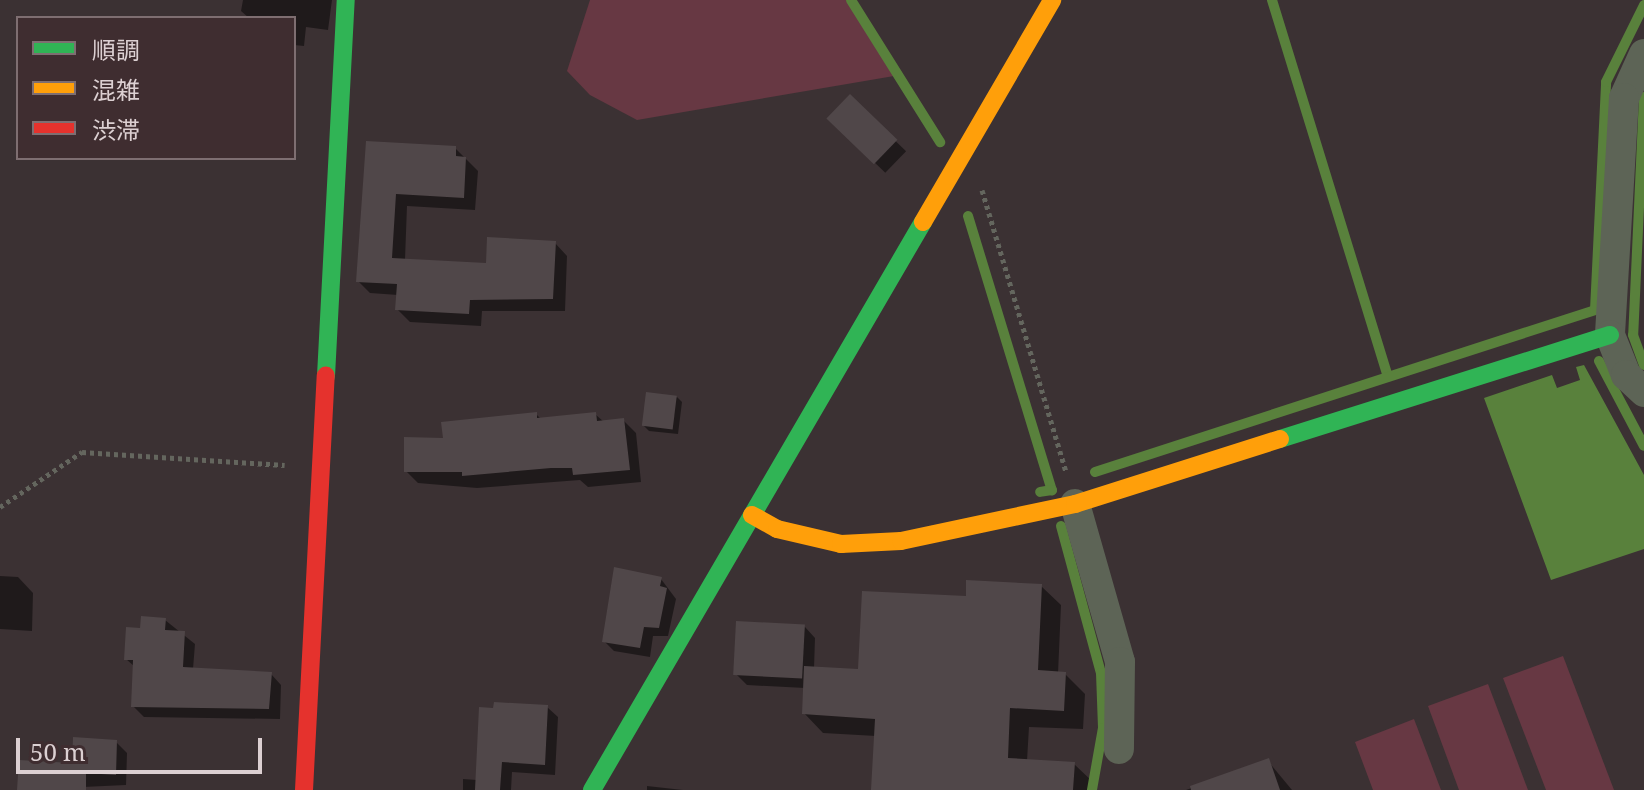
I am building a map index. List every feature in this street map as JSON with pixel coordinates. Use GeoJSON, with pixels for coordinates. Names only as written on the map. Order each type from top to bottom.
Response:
{"type":"FeatureCollection","features":[{"type":"Feature","properties":{"kind":"street"},"geometry":{"type":"LineString","coordinates":[[304,790],[346,0]]}},
{"type":"Feature","properties":{"kind":"street"},"geometry":{"type":"LineString","coordinates":[[592,790],[1052,0]]}},
{"type":"Feature","properties":{"kind":"street"},"geometry":{"type":"LineString","coordinates":[[1644,54],[1624,98],[1610,335],[1626,375],[1644,392]]}},
{"type":"Feature","properties":{"kind":"street"},"geometry":{"type":"LineString","coordinates":[[752,515],[777,529],[841,544],[901,541],[1075,504],[1610,335]]}},
{"type":"Feature","properties":{"kind":"street"},"geometry":{"type":"LineString","coordinates":[[1075,504],[1120,662],[1119,749]]}},
{"type":"Feature","properties":{"kind":"path"},"geometry":{"type":"LineString","coordinates":[[958,162],[986,194],[1075,504]]}},
{"type":"Feature","properties":{"kind":"path"},"geometry":{"type":"LineString","coordinates":[[0,507],[82,452],[321,467]]}},
{"type":"Feature","properties":{"kind":"shaded area"},"geometry":{"type":"Polygon","coordinates":[[[590,0],[846,0],[894,76],[637,120],[590,95],[567,71],[590,0]]]}},
{"type":"Feature","properties":{"kind":"shaded area"},"geometry":{"type":"Polygon","coordinates":[[[1584,365],[1644,475],[1644,549],[1551,580],[1484,398],[1552,375],[1557,388],[1580,380],[1576,367],[1584,365]]]}},
{"type":"Feature","properties":{"kind":"shaded area"},"geometry":{"type":"Polygon","coordinates":[[[1563,656],[1614,790],[1546,790],[1503,678],[1563,656]]]}},
{"type":"Feature","properties":{"kind":"shaded area"},"geometry":{"type":"Polygon","coordinates":[[[1488,684],[1528,790],[1459,790],[1428,706],[1488,684]]]}},
{"type":"Feature","properties":{"kind":"shaded area"},"geometry":{"type":"Polygon","coordinates":[[[1414,719],[1441,790],[1373,790],[1355,742],[1414,719]]]}},
{"type":"Feature","properties":{"kind":"building"},"geometry":{"type":"Polygon","coordinates":[[[850,94],[897,140],[874,164],[826,118],[850,94]]]}},
{"type":"Feature","properties":{"kind":"building"},"geometry":{"type":"Polygon","coordinates":[[[366,141],[456,146],[456,156],[466,157],[464,198],[396,194],[392,258],[486,263],[487,237],[556,241],[553,299],[470,300],[469,314],[395,310],[397,284],[356,282],[366,141]]]}},
{"type":"Feature","properties":{"kind":"building"},"geometry":{"type":"Polygon","coordinates":[[[646,392],[677,396],[673,430],[642,426],[646,392]]]}},
{"type":"Feature","properties":{"kind":"building"},"geometry":{"type":"Polygon","coordinates":[[[537,412],[537,418],[596,412],[597,421],[624,418],[630,470],[573,475],[572,468],[551,468],[462,476],[462,472],[404,472],[404,437],[443,438],[441,422],[537,412]]]}},
{"type":"Feature","properties":{"kind":"building"},"geometry":{"type":"Polygon","coordinates":[[[614,567],[662,577],[660,586],[667,588],[659,628],[644,627],[640,648],[602,642],[614,567]]]}},
{"type":"Feature","properties":{"kind":"building"},"geometry":{"type":"Polygon","coordinates":[[[966,580],[1042,584],[1038,670],[1066,672],[1064,711],[1010,708],[1008,758],[1075,762],[1073,790],[871,790],[875,719],[802,714],[804,666],[858,669],[862,591],[966,596],[966,580]]]}},
{"type":"Feature","properties":{"kind":"building"},"geometry":{"type":"Polygon","coordinates":[[[141,616],[166,618],[165,630],[185,631],[183,667],[272,672],[269,709],[131,707],[133,660],[124,660],[126,627],[140,628],[141,616]]]}},
{"type":"Feature","properties":{"kind":"building"},"geometry":{"type":"Polygon","coordinates":[[[736,621],[805,625],[802,679],[733,675],[736,621]]]}},
{"type":"Feature","properties":{"kind":"building"},"geometry":{"type":"Polygon","coordinates":[[[494,702],[548,705],[545,765],[502,762],[500,790],[475,790],[479,707],[493,708],[494,702]]]}},
{"type":"Feature","properties":{"kind":"building"},"geometry":{"type":"Polygon","coordinates":[[[73,737],[117,740],[116,775],[86,773],[86,790],[17,790],[19,760],[72,763],[73,737]]]}},
{"type":"Feature","properties":{"kind":"building"},"geometry":{"type":"Polygon","coordinates":[[[1269,758],[1280,790],[1191,790],[1190,786],[1269,758]]]}},
{"type":"Feature","properties":{"kind":"waterway"},"geometry":{"type":"LineString","coordinates":[[851,0],[940,142]]}},
{"type":"Feature","properties":{"kind":"waterway"},"geometry":{"type":"LineString","coordinates":[[1272,0],[1388,377]]}},
{"type":"Feature","properties":{"kind":"waterway"},"geometry":{"type":"LineString","coordinates":[[1095,472],[1595,310],[1606,82],[1644,5]]}},
{"type":"Feature","properties":{"kind":"waterway"},"geometry":{"type":"LineString","coordinates":[[1644,97],[1633,335],[1644,365]]}},
{"type":"Feature","properties":{"kind":"waterway"},"geometry":{"type":"LineString","coordinates":[[968,216],[1052,490],[1040,492]]}},
{"type":"Feature","properties":{"kind":"waterway"},"geometry":{"type":"LineString","coordinates":[[1599,361],[1644,446]]}},
{"type":"Feature","properties":{"kind":"waterway"},"geometry":{"type":"LineString","coordinates":[[1061,526],[1101,673],[1103,728],[1092,790]]}},
{"type":"Feature","properties":{"kind":"traffic: fast"},"geometry":{"type":"LineString","coordinates":[[326,376],[346,0]]}},
{"type":"Feature","properties":{"kind":"traffic: fast"},"geometry":{"type":"LineString","coordinates":[[592,790],[923,222]]}},
{"type":"Feature","properties":{"kind":"traffic: fast"},"geometry":{"type":"LineString","coordinates":[[1280,439],[1610,335]]}},
{"type":"Feature","properties":{"kind":"traffic: slow"},"geometry":{"type":"LineString","coordinates":[[923,222],[1052,0]]}},
{"type":"Feature","properties":{"kind":"traffic: slow"},"geometry":{"type":"LineString","coordinates":[[752,515],[777,529],[841,544],[901,541],[1075,504],[1280,439]]}},
{"type":"Feature","properties":{"kind":"traffic: jam"},"geometry":{"type":"LineString","coordinates":[[304,790],[326,376]]}}]}
